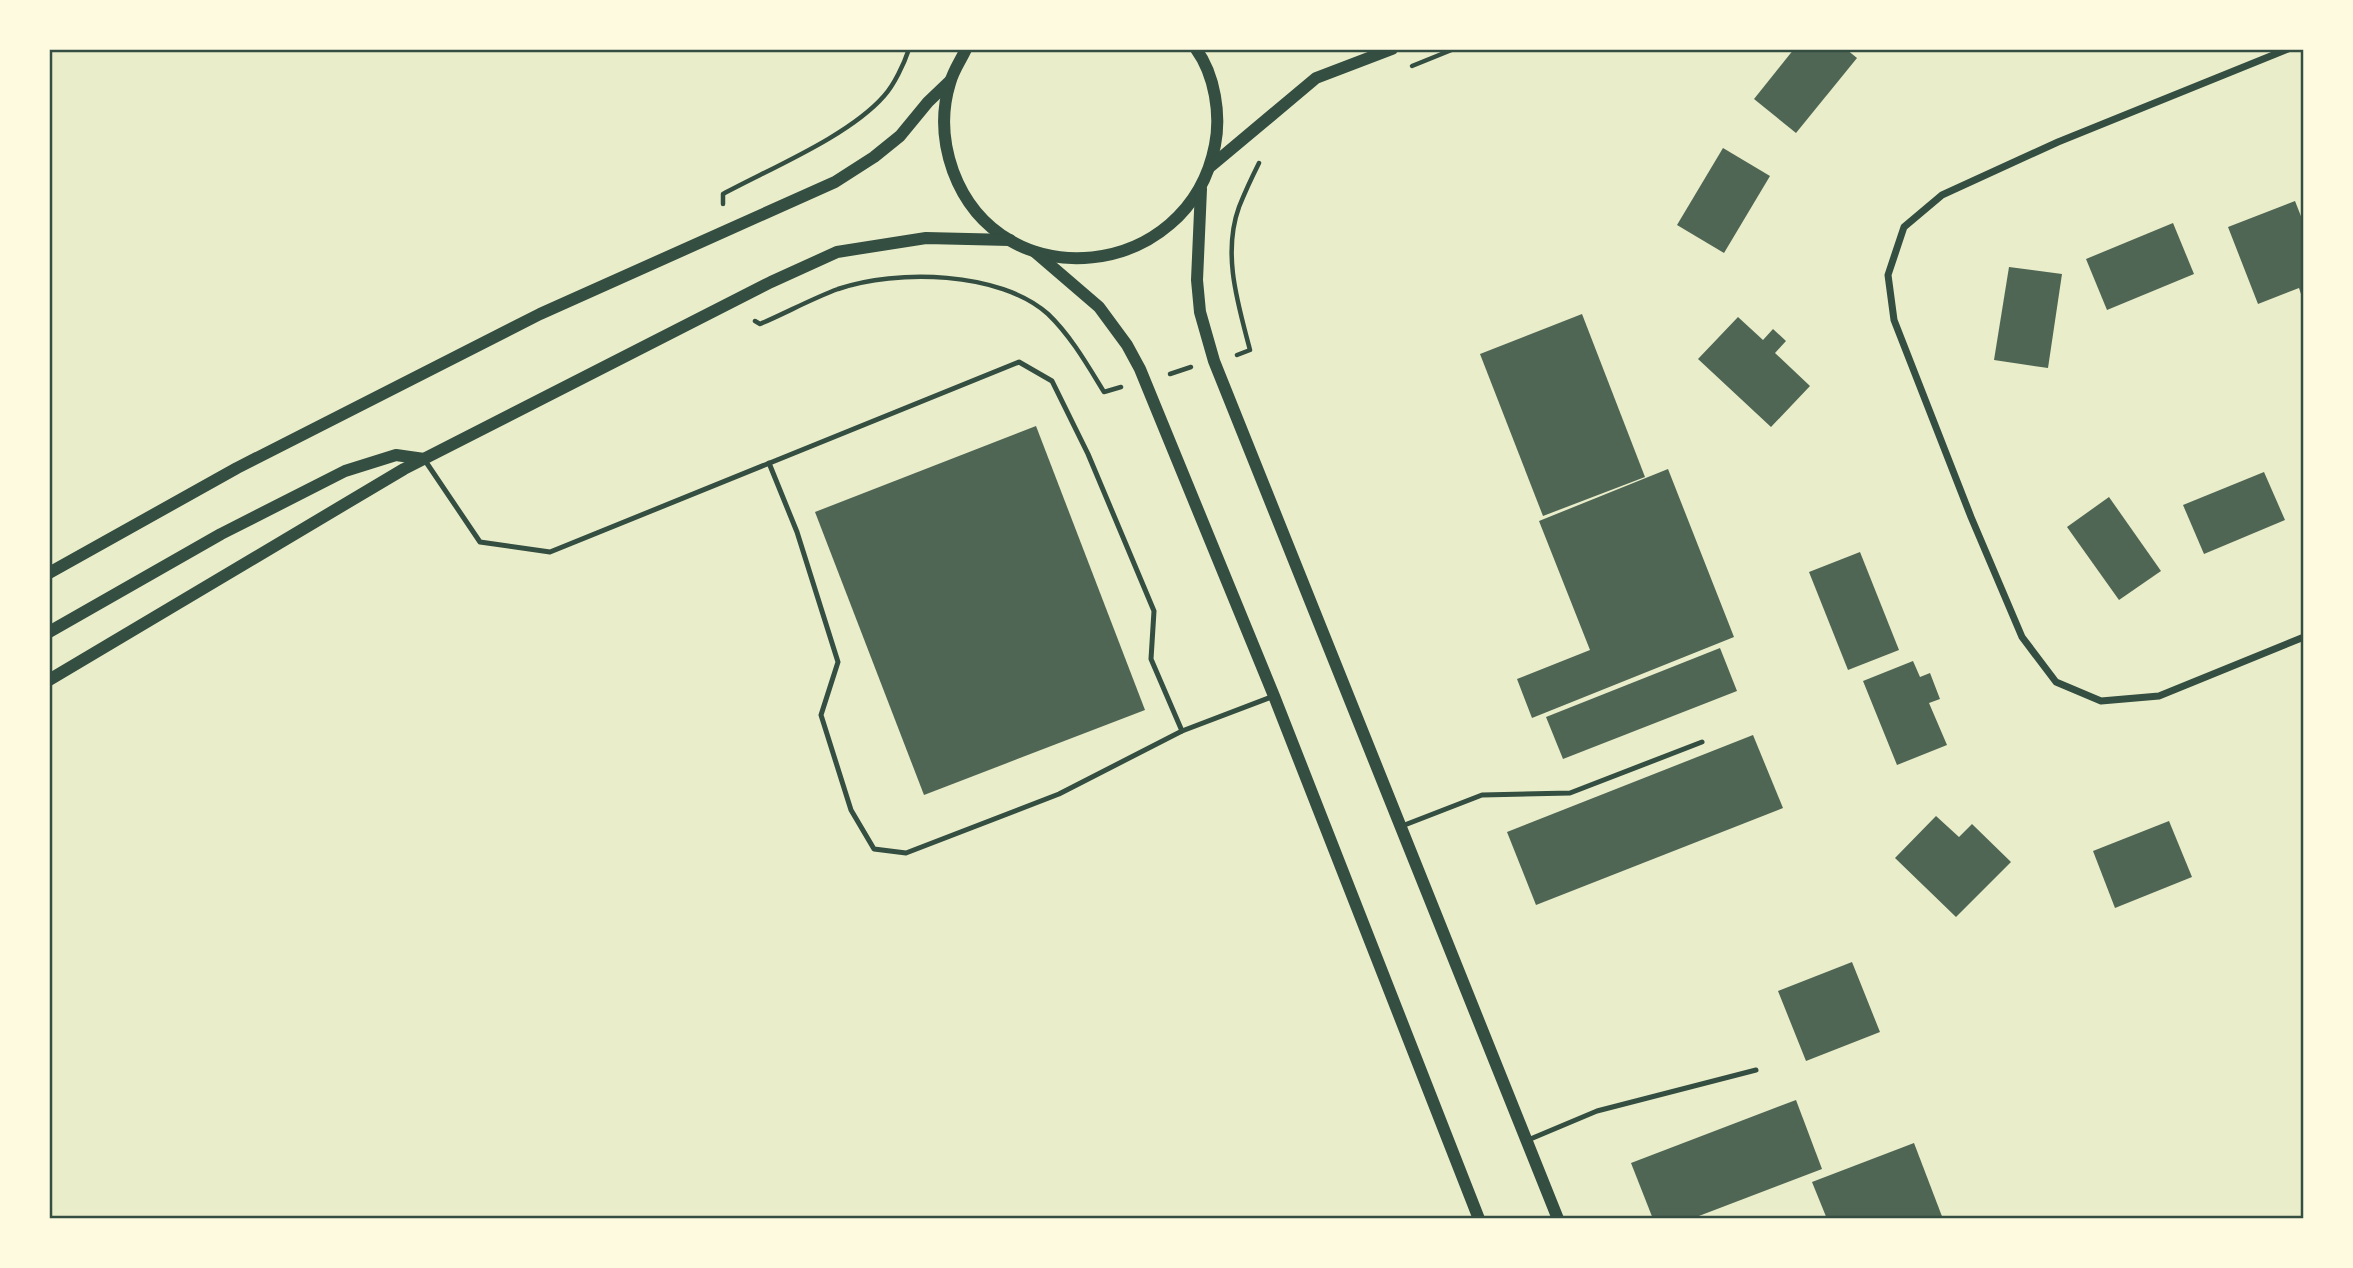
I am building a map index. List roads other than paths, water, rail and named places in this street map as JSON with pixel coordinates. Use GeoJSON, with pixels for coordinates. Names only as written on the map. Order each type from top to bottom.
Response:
{"type":"FeatureCollection","features":[{"type":"Feature","properties":{"kind":"street"},"geometry":{"type":"LineString","coordinates":[[966,49],[950,81],[943,117],[947,154],[960,188],[981,218],[1010,240],[1035,252],[1099,307],[1128,345],[1157,405],[1274,696],[1479,1219]]}},
{"type":"Feature","properties":{"kind":"street"},"geometry":{"type":"LineString","coordinates":[[1035,252],[1073,259],[1111,256],[1135,247],[1147,242],[1177,219],[1201,189],[1211,166],[1218,128],[1214,91],[1196,49]]}},
{"type":"Feature","properties":{"kind":"street"},"geometry":{"type":"LineString","coordinates":[[1211,166],[1316,78],[1392,49]]}},
{"type":"Feature","properties":{"kind":"street"},"geometry":{"type":"LineString","coordinates":[[2288,49],[2058,142],[1942,195],[1904,227],[1888,275],[1894,320],[1971,517],[2022,637],[2056,682],[2101,701],[2159,696],[2304,637]]}},
{"type":"Feature","properties":{"kind":"street"},"geometry":{"type":"LineString","coordinates":[[49,573],[237,468],[516,325],[835,183],[900,136],[928,102],[950,81]]}},
{"type":"Feature","properties":{"kind":"street"},"geometry":{"type":"LineString","coordinates":[[1201,189],[1197,280],[1200,312],[1214,360],[1558,1219]]}},
{"type":"Feature","properties":{"kind":"street"},"geometry":{"type":"LineString","coordinates":[[49,680],[404,469],[771,282],[837,252],[926,238],[1010,240]]}},
{"type":"Feature","properties":{"kind":"street"},"geometry":{"type":"LineString","coordinates":[[49,632],[221,534],[345,471],[396,455],[424,459]]}},
{"type":"Feature","properties":{"kind":"lane"},"geometry":{"type":"LineString","coordinates":[[424,459],[480,542],[550,552],[1019,362],[1052,381],[1088,454],[1154,611],[1151,659],[1182,731]]}},
{"type":"Feature","properties":{"kind":"lane"},"geometry":{"type":"LineString","coordinates":[[769,463],[797,532],[838,662],[821,715],[851,810],[874,849],[906,853],[1059,794],[1182,731],[1274,696]]}},
{"type":"Feature","properties":{"kind":"lane"},"geometry":{"type":"LineString","coordinates":[[1401,827],[1482,795],[1570,793],[1702,742]]}},
{"type":"Feature","properties":{"kind":"lane"},"geometry":{"type":"LineString","coordinates":[[1527,1140],[1597,1111],[1756,1070]]}}]}
